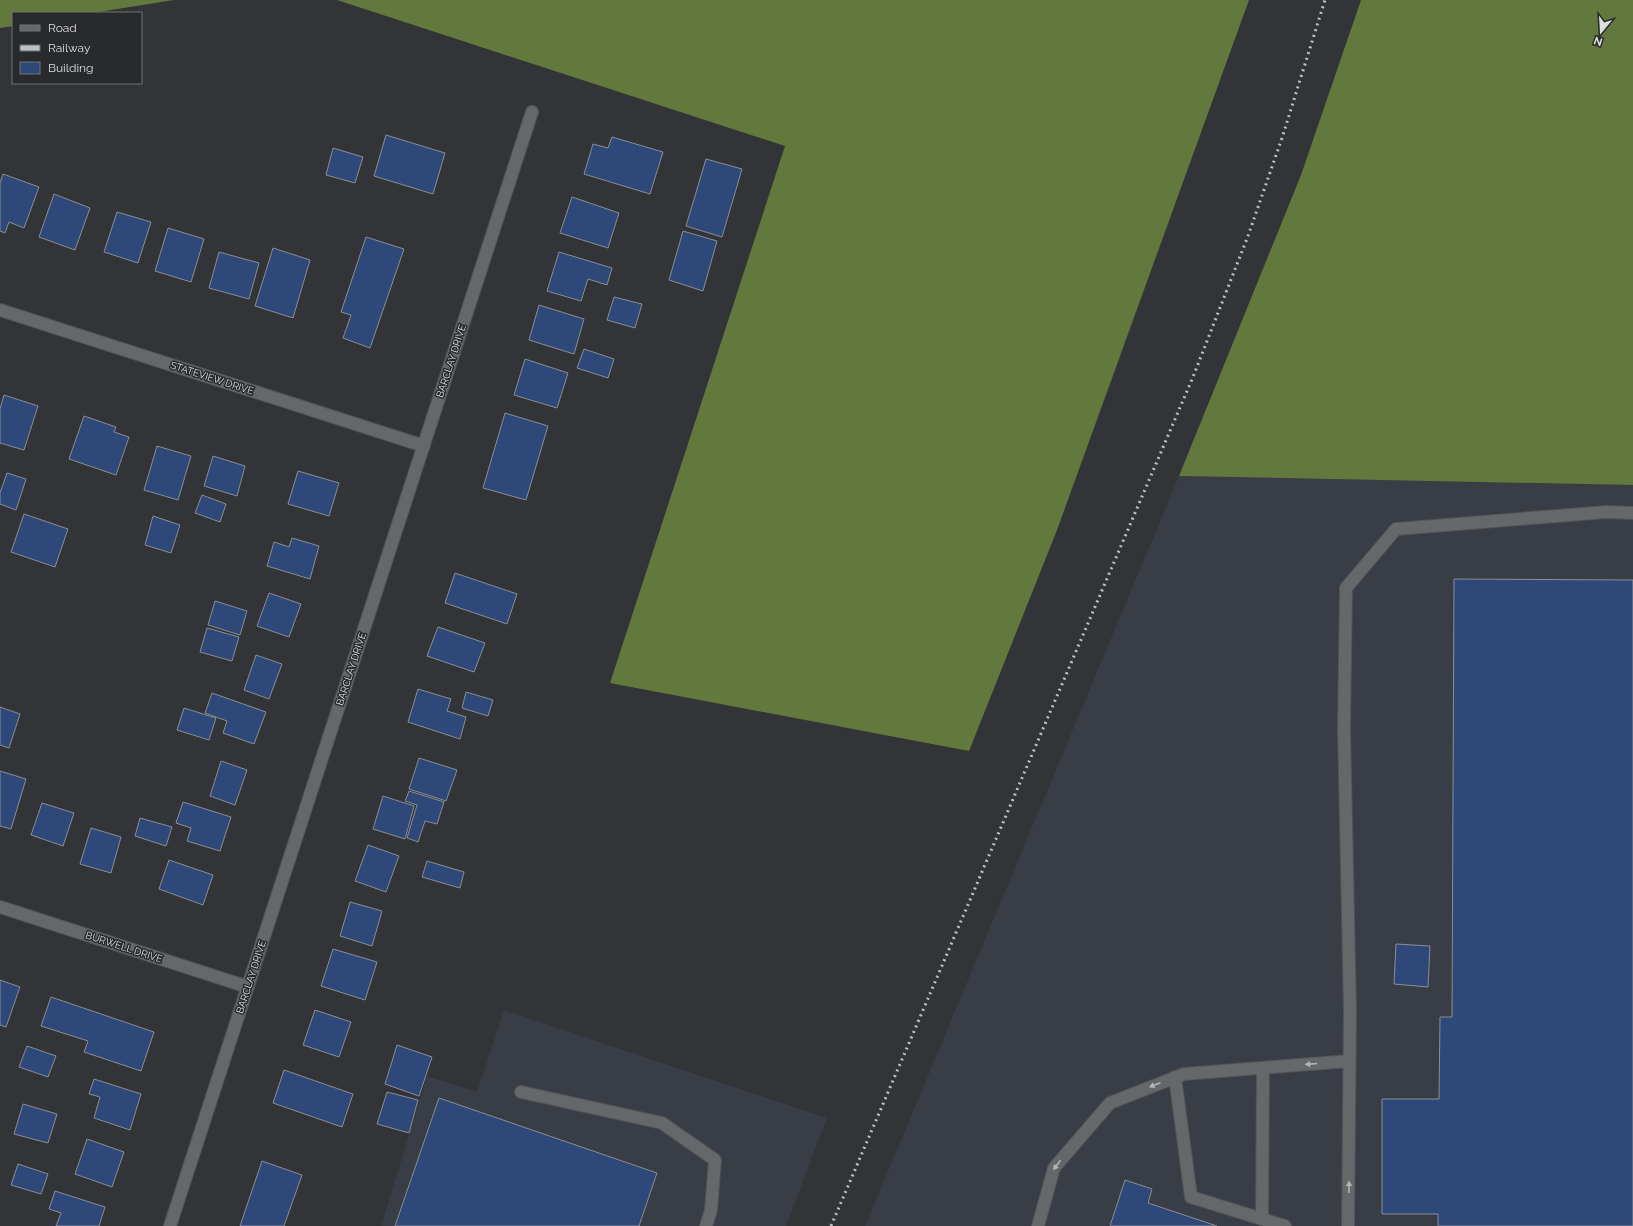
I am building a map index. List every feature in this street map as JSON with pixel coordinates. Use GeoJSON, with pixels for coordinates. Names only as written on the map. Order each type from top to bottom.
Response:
{"type":"FeatureCollection","features":[{"type":"Feature","properties":{"kind":"street","name":"BARCLAY DRIVE"},"geometry":{"type":"LineString","coordinates":[[170,1226],[532,112]]}},
{"type":"Feature","properties":{"kind":"street","name":"STATEVIEW DRIVE"},"geometry":{"type":"LineString","coordinates":[[0,310],[424,446]]}},
{"type":"Feature","properties":{"kind":"street"},"geometry":{"type":"LineString","coordinates":[[1348,1226],[1350,1061],[1344,729],[1346,588],[1396,529],[1606,512],[1633,513]]}},
{"type":"Feature","properties":{"kind":"street","name":"BURWELL DRIVE"},"geometry":{"type":"LineString","coordinates":[[0,907],[248,987]]}},
{"type":"Feature","properties":{"kind":"street"},"geometry":{"type":"LineString","coordinates":[[1038,1226],[1054,1168],[1110,1103],[1184,1074],[1350,1061]]}},
{"type":"Feature","properties":{"kind":"street"},"geometry":{"type":"LineString","coordinates":[[1262,1220],[1263,1068]]}},
{"type":"Feature","properties":{"kind":"street"},"geometry":{"type":"LineString","coordinates":[[1175,1077],[1191,1197],[1285,1226]]}},
{"type":"Feature","properties":{"kind":"street"},"geometry":{"type":"LineString","coordinates":[[521,1092],[662,1124],[715,1160],[712,1210],[706,1226]]}},
{"type":"Feature","properties":{"kind":"shaded area"},"geometry":{"type":"Polygon","coordinates":[[[1179,476],[1633,485],[1633,1226],[865,1226],[1179,476]]]}},
{"type":"Feature","properties":{"kind":"shaded area"},"geometry":{"type":"Polygon","coordinates":[[[504,1010],[827,1118],[786,1226],[381,1226],[427,1076],[477,1092],[504,1010]]]}},
{"type":"Feature","properties":{"kind":"green space"},"geometry":{"type":"Polygon","coordinates":[[[0,0],[174,0],[98,12],[12,12],[12,26],[0,28],[0,0]]]}},
{"type":"Feature","properties":{"kind":"green space"},"geometry":{"type":"Polygon","coordinates":[[[337,0],[1249,0],[1057,530],[969,751],[610,683],[785,146],[337,0]]]}},
{"type":"Feature","properties":{"kind":"green space"},"geometry":{"type":"Polygon","coordinates":[[[1361,0],[1633,0],[1633,485],[1179,476],[1301,175],[1361,0]]]}},
{"type":"Feature","properties":{"kind":"building"},"geometry":{"type":"Polygon","coordinates":[[[386,135],[445,153],[433,194],[374,176],[386,135]]]}},
{"type":"Feature","properties":{"kind":"building"},"geometry":{"type":"Polygon","coordinates":[[[612,137],[663,152],[650,194],[584,174],[593,144],[608,148],[612,137]]]}},
{"type":"Feature","properties":{"kind":"building"},"geometry":{"type":"Polygon","coordinates":[[[333,148],[363,157],[355,183],[326,175],[333,148]]]}},
{"type":"Feature","properties":{"kind":"building"},"geometry":{"type":"Polygon","coordinates":[[[706,159],[742,169],[722,237],[686,226],[706,159]]]}},
{"type":"Feature","properties":{"kind":"building"},"geometry":{"type":"Polygon","coordinates":[[[3,174],[39,187],[24,228],[9,222],[5,233],[0,231],[0,183],[3,174]]]}},
{"type":"Feature","properties":{"kind":"building"},"geometry":{"type":"Polygon","coordinates":[[[54,194],[90,208],[75,250],[39,237],[54,194]]]}},
{"type":"Feature","properties":{"kind":"building"},"geometry":{"type":"Polygon","coordinates":[[[572,197],[619,213],[608,248],[560,233],[572,197]]]}},
{"type":"Feature","properties":{"kind":"building"},"geometry":{"type":"Polygon","coordinates":[[[117,212],[151,222],[138,263],[104,252],[117,212]]]}},
{"type":"Feature","properties":{"kind":"building"},"geometry":{"type":"Polygon","coordinates":[[[168,228],[204,239],[191,282],[155,271],[168,228]]]}},
{"type":"Feature","properties":{"kind":"building"},"geometry":{"type":"Polygon","coordinates":[[[683,231],[717,241],[703,291],[669,280],[683,231]]]}},
{"type":"Feature","properties":{"kind":"building"},"geometry":{"type":"Polygon","coordinates":[[[366,237],[404,249],[370,348],[343,338],[351,315],[341,312],[366,237]]]}},
{"type":"Feature","properties":{"kind":"building"},"geometry":{"type":"Polygon","coordinates":[[[273,248],[310,260],[293,318],[255,306],[273,248]]]}},
{"type":"Feature","properties":{"kind":"building"},"geometry":{"type":"Polygon","coordinates":[[[219,252],[259,263],[249,299],[209,288],[219,252]]]}},
{"type":"Feature","properties":{"kind":"building"},"geometry":{"type":"Polygon","coordinates":[[[559,252],[612,268],[607,285],[588,279],[581,301],[547,291],[559,252]]]}},
{"type":"Feature","properties":{"kind":"building"},"geometry":{"type":"Polygon","coordinates":[[[614,297],[642,304],[635,328],[607,320],[614,297]]]}},
{"type":"Feature","properties":{"kind":"building"},"geometry":{"type":"Polygon","coordinates":[[[539,305],[584,319],[574,354],[529,340],[539,305]]]}},
{"type":"Feature","properties":{"kind":"building"},"geometry":{"type":"Polygon","coordinates":[[[584,349],[614,359],[608,378],[577,368],[584,349]]]}},
{"type":"Feature","properties":{"kind":"building"},"geometry":{"type":"Polygon","coordinates":[[[525,359],[568,373],[557,408],[514,395],[525,359]]]}},
{"type":"Feature","properties":{"kind":"building"},"geometry":{"type":"Polygon","coordinates":[[[4,395],[38,406],[24,450],[0,443],[0,409],[4,395]]]}},
{"type":"Feature","properties":{"kind":"building"},"geometry":{"type":"Polygon","coordinates":[[[505,413],[548,426],[526,500],[483,488],[505,413]]]}},
{"type":"Feature","properties":{"kind":"building"},"geometry":{"type":"Polygon","coordinates":[[[84,416],[116,427],[114,432],[129,437],[116,475],[69,459],[84,416]]]}},
{"type":"Feature","properties":{"kind":"building"},"geometry":{"type":"Polygon","coordinates":[[[157,446],[191,456],[178,500],[144,490],[157,446]]]}},
{"type":"Feature","properties":{"kind":"building"},"geometry":{"type":"Polygon","coordinates":[[[213,456],[245,466],[237,496],[204,486],[213,456]]]}},
{"type":"Feature","properties":{"kind":"building"},"geometry":{"type":"Polygon","coordinates":[[[298,471],[339,483],[329,516],[288,504],[298,471]]]}},
{"type":"Feature","properties":{"kind":"building"},"geometry":{"type":"Polygon","coordinates":[[[7,473],[26,479],[16,510],[0,504],[0,493],[7,473]]]}},
{"type":"Feature","properties":{"kind":"building"},"geometry":{"type":"Polygon","coordinates":[[[202,495],[226,504],[220,522],[195,513],[202,495]]]}},
{"type":"Feature","properties":{"kind":"building"},"geometry":{"type":"Polygon","coordinates":[[[24,514],[68,529],[55,567],[11,552],[24,514]]]}},
{"type":"Feature","properties":{"kind":"building"},"geometry":{"type":"Polygon","coordinates":[[[153,516],[180,525],[171,553],[145,545],[153,516]]]}},
{"type":"Feature","properties":{"kind":"building"},"geometry":{"type":"Polygon","coordinates":[[[292,538],[319,546],[310,579],[267,566],[274,542],[289,547],[292,538]]]}},
{"type":"Feature","properties":{"kind":"building"},"geometry":{"type":"Polygon","coordinates":[[[455,573],[517,594],[507,624],[445,603],[455,573]]]}},
{"type":"Feature","properties":{"kind":"building"},"geometry":{"type":"Polygon","coordinates":[[[1454,579],[1633,580],[1633,1226],[1438,1226],[1438,1214],[1382,1214],[1382,1099],[1439,1099],[1440,1017],[1452,1017],[1454,579]]]}},
{"type":"Feature","properties":{"kind":"building"},"geometry":{"type":"Polygon","coordinates":[[[269,593],[301,604],[289,637],[257,626],[269,593]]]}},
{"type":"Feature","properties":{"kind":"building"},"geometry":{"type":"Polygon","coordinates":[[[215,601],[247,611],[240,635],[208,625],[215,601]]]}},
{"type":"Feature","properties":{"kind":"building"},"geometry":{"type":"Polygon","coordinates":[[[438,627],[485,643],[474,672],[427,656],[438,627]]]}},
{"type":"Feature","properties":{"kind":"building"},"geometry":{"type":"Polygon","coordinates":[[[207,628],[239,637],[232,661],[200,652],[207,628]]]}},
{"type":"Feature","properties":{"kind":"building"},"geometry":{"type":"Polygon","coordinates":[[[256,655],[282,664],[269,699],[244,690],[256,655]]]}},
{"type":"Feature","properties":{"kind":"building"},"geometry":{"type":"Polygon","coordinates":[[[418,689],[451,699],[447,711],[466,717],[460,739],[408,722],[418,689]]]}},
{"type":"Feature","properties":{"kind":"building"},"geometry":{"type":"Polygon","coordinates":[[[466,692],[493,700],[488,716],[462,708],[466,692]]]}},
{"type":"Feature","properties":{"kind":"building"},"geometry":{"type":"Polygon","coordinates":[[[212,693],[266,712],[254,744],[223,733],[227,721],[205,713],[212,693]]]}},
{"type":"Feature","properties":{"kind":"building"},"geometry":{"type":"Polygon","coordinates":[[[0,707],[20,714],[9,748],[0,745],[0,707]]]}},
{"type":"Feature","properties":{"kind":"building"},"geometry":{"type":"Polygon","coordinates":[[[184,708],[216,718],[209,740],[177,730],[184,708]]]}},
{"type":"Feature","properties":{"kind":"building"},"geometry":{"type":"Polygon","coordinates":[[[419,758],[457,770],[446,801],[409,789],[419,758]]]}},
{"type":"Feature","properties":{"kind":"building"},"geometry":{"type":"Polygon","coordinates":[[[221,761],[247,770],[235,805],[210,796],[221,761]]]}},
{"type":"Feature","properties":{"kind":"building"},"geometry":{"type":"Polygon","coordinates":[[[0,771],[26,779],[11,829],[0,826],[0,771]]]}},
{"type":"Feature","properties":{"kind":"building"},"geometry":{"type":"Polygon","coordinates":[[[409,791],[444,802],[437,824],[425,821],[418,842],[407,838],[417,805],[405,801],[409,791]]]}},
{"type":"Feature","properties":{"kind":"building"},"geometry":{"type":"Polygon","coordinates":[[[383,796],[414,806],[405,839],[373,829],[383,796]]]}},
{"type":"Feature","properties":{"kind":"building"},"geometry":{"type":"Polygon","coordinates":[[[183,802],[231,817],[220,851],[187,841],[191,828],[176,823],[183,802]]]}},
{"type":"Feature","properties":{"kind":"building"},"geometry":{"type":"Polygon","coordinates":[[[42,803],[74,813],[63,846],[31,835],[42,803]]]}},
{"type":"Feature","properties":{"kind":"building"},"geometry":{"type":"Polygon","coordinates":[[[140,818],[172,827],[166,846],[135,836],[140,818]]]}},
{"type":"Feature","properties":{"kind":"building"},"geometry":{"type":"Polygon","coordinates":[[[91,828],[121,837],[111,873],[80,864],[91,828]]]}},
{"type":"Feature","properties":{"kind":"building"},"geometry":{"type":"Polygon","coordinates":[[[368,845],[399,856],[386,892],[355,881],[368,845]]]}},
{"type":"Feature","properties":{"kind":"building"},"geometry":{"type":"Polygon","coordinates":[[[169,860],[213,875],[203,905],[159,889],[169,860]]]}},
{"type":"Feature","properties":{"kind":"building"},"geometry":{"type":"Polygon","coordinates":[[[427,861],[464,872],[460,888],[422,877],[427,861]]]}},
{"type":"Feature","properties":{"kind":"building"},"geometry":{"type":"Polygon","coordinates":[[[350,902],[382,911],[372,946],[340,936],[350,902]]]}},
{"type":"Feature","properties":{"kind":"building"},"geometry":{"type":"Polygon","coordinates":[[[1396,944],[1430,946],[1428,987],[1394,984],[1396,944]]]}},
{"type":"Feature","properties":{"kind":"building"},"geometry":{"type":"Polygon","coordinates":[[[333,949],[377,962],[365,1000],[321,986],[333,949]]]}},
{"type":"Feature","properties":{"kind":"building"},"geometry":{"type":"Polygon","coordinates":[[[0,980],[20,987],[6,1027],[0,1025],[0,980]]]}},
{"type":"Feature","properties":{"kind":"building"},"geometry":{"type":"Polygon","coordinates":[[[51,997],[154,1032],[141,1071],[84,1052],[88,1041],[41,1026],[51,997]]]}},
{"type":"Feature","properties":{"kind":"building"},"geometry":{"type":"Polygon","coordinates":[[[315,1010],[351,1022],[339,1057],[303,1045],[315,1010]]]}},
{"type":"Feature","properties":{"kind":"building"},"geometry":{"type":"Polygon","coordinates":[[[397,1045],[432,1057],[419,1096],[385,1084],[397,1045]]]}},
{"type":"Feature","properties":{"kind":"building"},"geometry":{"type":"Polygon","coordinates":[[[27,1046],[56,1056],[48,1077],[19,1067],[27,1046]]]}},
{"type":"Feature","properties":{"kind":"building"},"geometry":{"type":"Polygon","coordinates":[[[284,1070],[353,1094],[342,1127],[273,1103],[284,1070]]]}},
{"type":"Feature","properties":{"kind":"building"},"geometry":{"type":"Polygon","coordinates":[[[94,1079],[141,1094],[130,1130],[94,1118],[100,1097],[89,1094],[94,1079]]]}},
{"type":"Feature","properties":{"kind":"building"},"geometry":{"type":"Polygon","coordinates":[[[387,1092],[418,1100],[409,1133],[377,1124],[387,1092]]]}},
{"type":"Feature","properties":{"kind":"building"},"geometry":{"type":"Polygon","coordinates":[[[439,1098],[657,1173],[639,1226],[395,1226],[439,1098]]]}},
{"type":"Feature","properties":{"kind":"building"},"geometry":{"type":"Polygon","coordinates":[[[23,1104],[57,1114],[48,1143],[14,1134],[23,1104]]]}},
{"type":"Feature","properties":{"kind":"building"},"geometry":{"type":"Polygon","coordinates":[[[87,1139],[124,1152],[112,1187],[75,1174],[87,1139]]]}},
{"type":"Feature","properties":{"kind":"building"},"geometry":{"type":"Polygon","coordinates":[[[262,1161],[302,1175],[284,1226],[240,1226],[262,1161]]]}},
{"type":"Feature","properties":{"kind":"building"},"geometry":{"type":"Polygon","coordinates":[[[18,1164],[48,1174],[41,1194],[11,1185],[18,1164]]]}},
{"type":"Feature","properties":{"kind":"building"},"geometry":{"type":"Polygon","coordinates":[[[1125,1180],[1152,1189],[1148,1203],[1217,1226],[1110,1226],[1125,1180]]]}},
{"type":"Feature","properties":{"kind":"building"},"geometry":{"type":"Polygon","coordinates":[[[55,1191],[105,1207],[99,1226],[56,1226],[61,1213],[49,1209],[55,1191]]]}},
{"type":"Feature","properties":{"kind":"railway"},"geometry":{"type":"LineString","coordinates":[[831,1226],[1193,377],[1248,236],[1282,138],[1325,0]]}}]}
